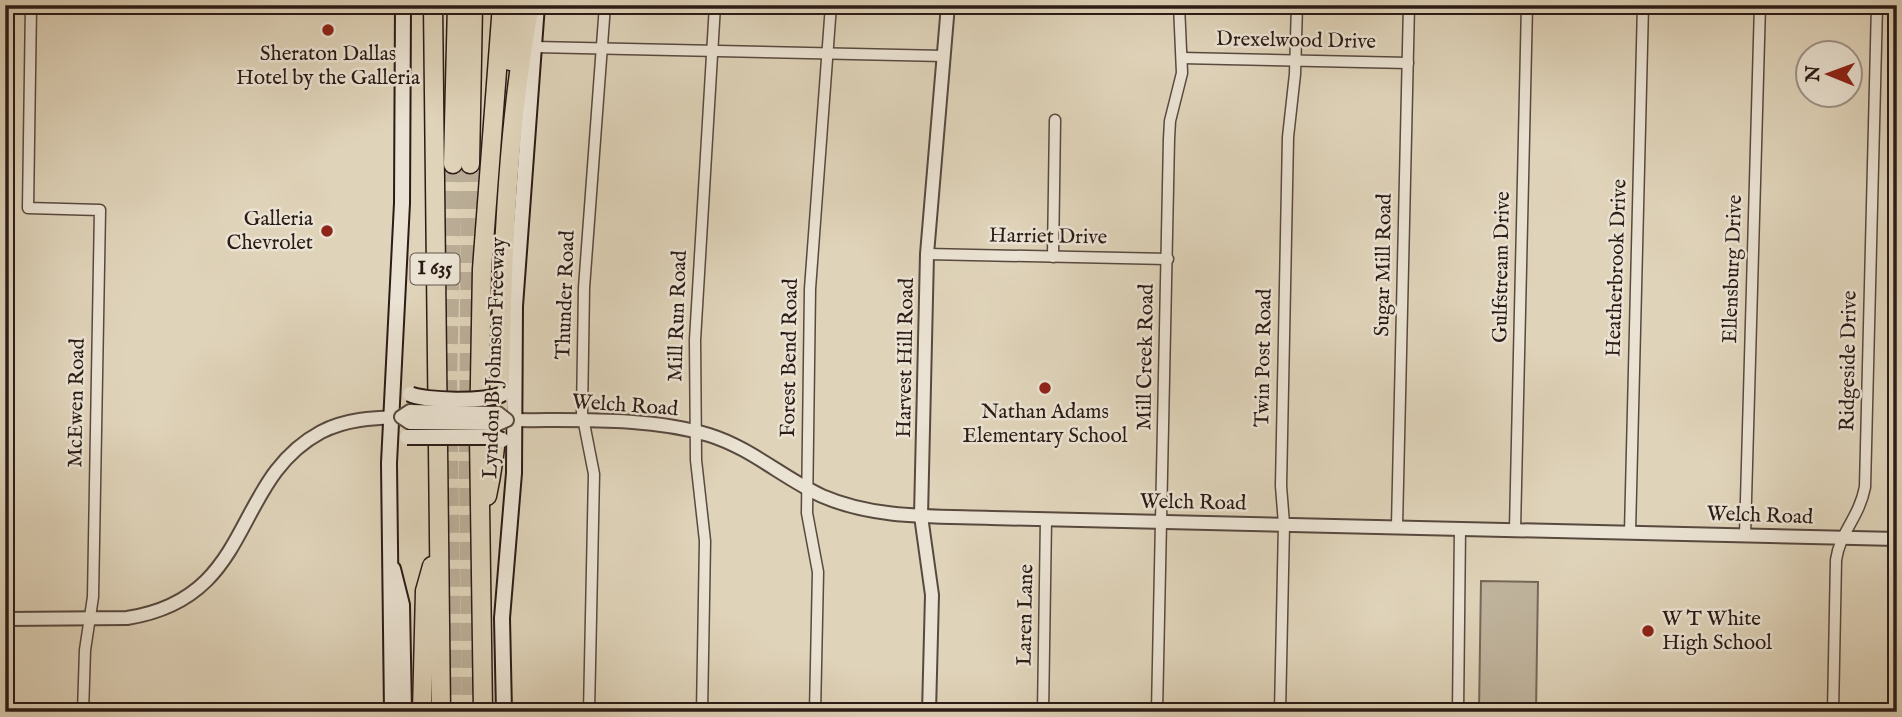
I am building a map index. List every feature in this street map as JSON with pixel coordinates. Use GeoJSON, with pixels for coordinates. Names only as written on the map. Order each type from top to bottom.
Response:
{"type":"FeatureCollection","features":[{"type":"Feature","properties":{"kind":"highway"},"geometry":{"type":"LineString","coordinates":[[425,5],[432,51]]}},
{"type":"Feature","properties":{"kind":"highway","name":"I 635"},"geometry":{"type":"LineString","coordinates":[[433,5],[437,546],[441,712]]}},
{"type":"Feature","properties":{"kind":"highway"},"geometry":{"type":"LineString","coordinates":[[457,5],[461,164],[473,5]]}},
{"type":"Feature","properties":{"kind":"highway","name":"Lyndon B Johnson Freeway"},"geometry":{"type":"LineString","coordinates":[[483,712],[480,357],[486,194],[502,5]]}},
{"type":"Feature","properties":{"kind":"highway"},"geometry":{"type":"LineString","coordinates":[[486,194],[501,157],[515,5]]}},
{"type":"Feature","properties":{"kind":"highway"},"geometry":{"type":"LineString","coordinates":[[480,527],[492,473],[500,383],[507,214],[530,5]]}},
{"type":"Feature","properties":{"kind":"highway"},"geometry":{"type":"LineString","coordinates":[[422,712],[425,591],[437,546]]}},
{"type":"Feature","properties":{"kind":"main road"},"geometry":{"type":"LineString","coordinates":[[392,712],[389,463],[396,417],[394,355],[402,203],[403,5]]}},
{"type":"Feature","properties":{"kind":"main road","name":"Lyndon B Johnson Freeway"},"geometry":{"type":"LineString","coordinates":[[504,712],[502,618],[514,473],[511,420],[515,306],[537,5]]}},
{"type":"Feature","properties":{"kind":"main road"},"geometry":{"type":"LineString","coordinates":[[394,355],[398,374],[410,394],[422,398],[488,399],[502,394],[514,382]]}},
{"type":"Feature","properties":{"kind":"main road"},"geometry":{"type":"LineString","coordinates":[[389,463],[397,445],[407,437],[493,437],[502,440],[512,456],[514,473]]}},
{"type":"Feature","properties":{"kind":"main road"},"geometry":{"type":"LineString","coordinates":[[389,558],[402,604],[404,712]]}},
{"type":"Feature","properties":{"kind":"street","name":"McEwen Road"},"geometry":{"type":"LineString","coordinates":[[31,5],[28,208],[100,210],[90,620],[85,650],[83,712]]}},
{"type":"Feature","properties":{"kind":"street","name":"Thunder Road"},"geometry":{"type":"LineString","coordinates":[[589,712],[594,474],[584,422],[584,288],[605,5]]}},
{"type":"Feature","properties":{"kind":"street","name":"Mill Run Road"},"geometry":{"type":"LineString","coordinates":[[702,712],[705,541],[695,432],[700,233],[715,5]]}},
{"type":"Feature","properties":{"kind":"street","name":"Forest Bend Road"},"geometry":{"type":"LineString","coordinates":[[815,712],[818,572],[809,526],[807,488],[812,251],[831,5]]}},
{"type":"Feature","properties":{"kind":"street","name":"Harvest Hill Road"},"geometry":{"type":"LineString","coordinates":[[929,712],[932,595],[921,516],[927,254],[948,5]]}},
{"type":"Feature","properties":{"kind":"street","name":"Mill Creek Road"},"geometry":{"type":"LineString","coordinates":[[1157,712],[1170,121],[1180,88],[1182,58],[1179,5]]}},
{"type":"Feature","properties":{"kind":"street","name":"Twin Post Road"},"geometry":{"type":"LineString","coordinates":[[1280,712],[1284,524],[1281,486],[1288,137],[1296,61],[1297,5]]}},
{"type":"Feature","properties":{"kind":"street","name":"Sugar Mill Road"},"geometry":{"type":"LineString","coordinates":[[1397,526],[1409,5]]}},
{"type":"Feature","properties":{"kind":"street","name":"Gulfstream Drive"},"geometry":{"type":"LineString","coordinates":[[1515,529],[1527,5]]}},
{"type":"Feature","properties":{"kind":"street","name":"Heatherbrook Drive"},"geometry":{"type":"LineString","coordinates":[[1630,532],[1643,5]]}},
{"type":"Feature","properties":{"kind":"street","name":"Ellensburg Drive"},"geometry":{"type":"LineString","coordinates":[[1745,535],[1760,5]]}},
{"type":"Feature","properties":{"kind":"street","name":"Ridgeside Drive"},"geometry":{"type":"LineString","coordinates":[[1833,712],[1836,559],[1842,538],[1861,508],[1865,487],[1877,5]]}},
{"type":"Feature","properties":{"kind":"street"},"geometry":{"type":"LineString","coordinates":[[535,47],[944,56]]}},
{"type":"Feature","properties":{"kind":"street","name":"Drexelwood Drive"},"geometry":{"type":"LineString","coordinates":[[1182,58],[1408,62]]}},
{"type":"Feature","properties":{"kind":"street"},"geometry":{"type":"LineString","coordinates":[[1053,257],[1055,120]]}},
{"type":"Feature","properties":{"kind":"street","name":"Harriet Drive"},"geometry":{"type":"LineString","coordinates":[[927,254],[1168,259]]}},
{"type":"Feature","properties":{"kind":"street","name":"Welch Road"},"geometry":{"type":"LineString","coordinates":[[5,619],[90,620],[143,615],[193,593],[225,561],[269,485],[292,453],[314,436],[335,427],[360,420],[396,417],[410,423],[498,424],[511,420],[584,422],[655,425],[695,432],[731,443],[807,488],[864,509],[921,516],[1897,539]]}},
{"type":"Feature","properties":{"kind":"street","name":"Laren Lane"},"geometry":{"type":"LineString","coordinates":[[1044,712],[1046,519]]}},
{"type":"Feature","properties":{"kind":"street"},"geometry":{"type":"LineString","coordinates":[[1458,712],[1461,528]]}},
{"type":"Feature","properties":{"kind":"shaded area"},"geometry":{"type":"Polygon","coordinates":[[[1481,581],[1538,582],[1536,712],[1479,711],[1481,581]]]}},
{"type":"Feature","properties":{"kind":"tunnel"},"geometry":{"type":"LineString","coordinates":[[453,164],[448,382],[453,712]]}},
{"type":"Feature","properties":{"kind":"tunnel"},"geometry":{"type":"LineString","coordinates":[[470,164],[468,475],[471,712]]}},
{"type":"Feature","properties":{"kind":"railway"},"geometry":{"type":"LineString","coordinates":[[5,45],[12,75],[11,206]]}},
{"type":"Feature","properties":{"kind":"place","name":"Sheraton Dallas Hotel by the Galleria"},"geometry":{"type":"Point","coordinates":[328,30]}},
{"type":"Feature","properties":{"kind":"place","name":"Galleria Chevrolet"},"geometry":{"type":"Point","coordinates":[327,231]}},
{"type":"Feature","properties":{"kind":"place","name":"Nathan Adams Elementary School"},"geometry":{"type":"Point","coordinates":[1045,388]}},
{"type":"Feature","properties":{"kind":"place","name":"W T White High School"},"geometry":{"type":"Point","coordinates":[1648,631]}}]}
